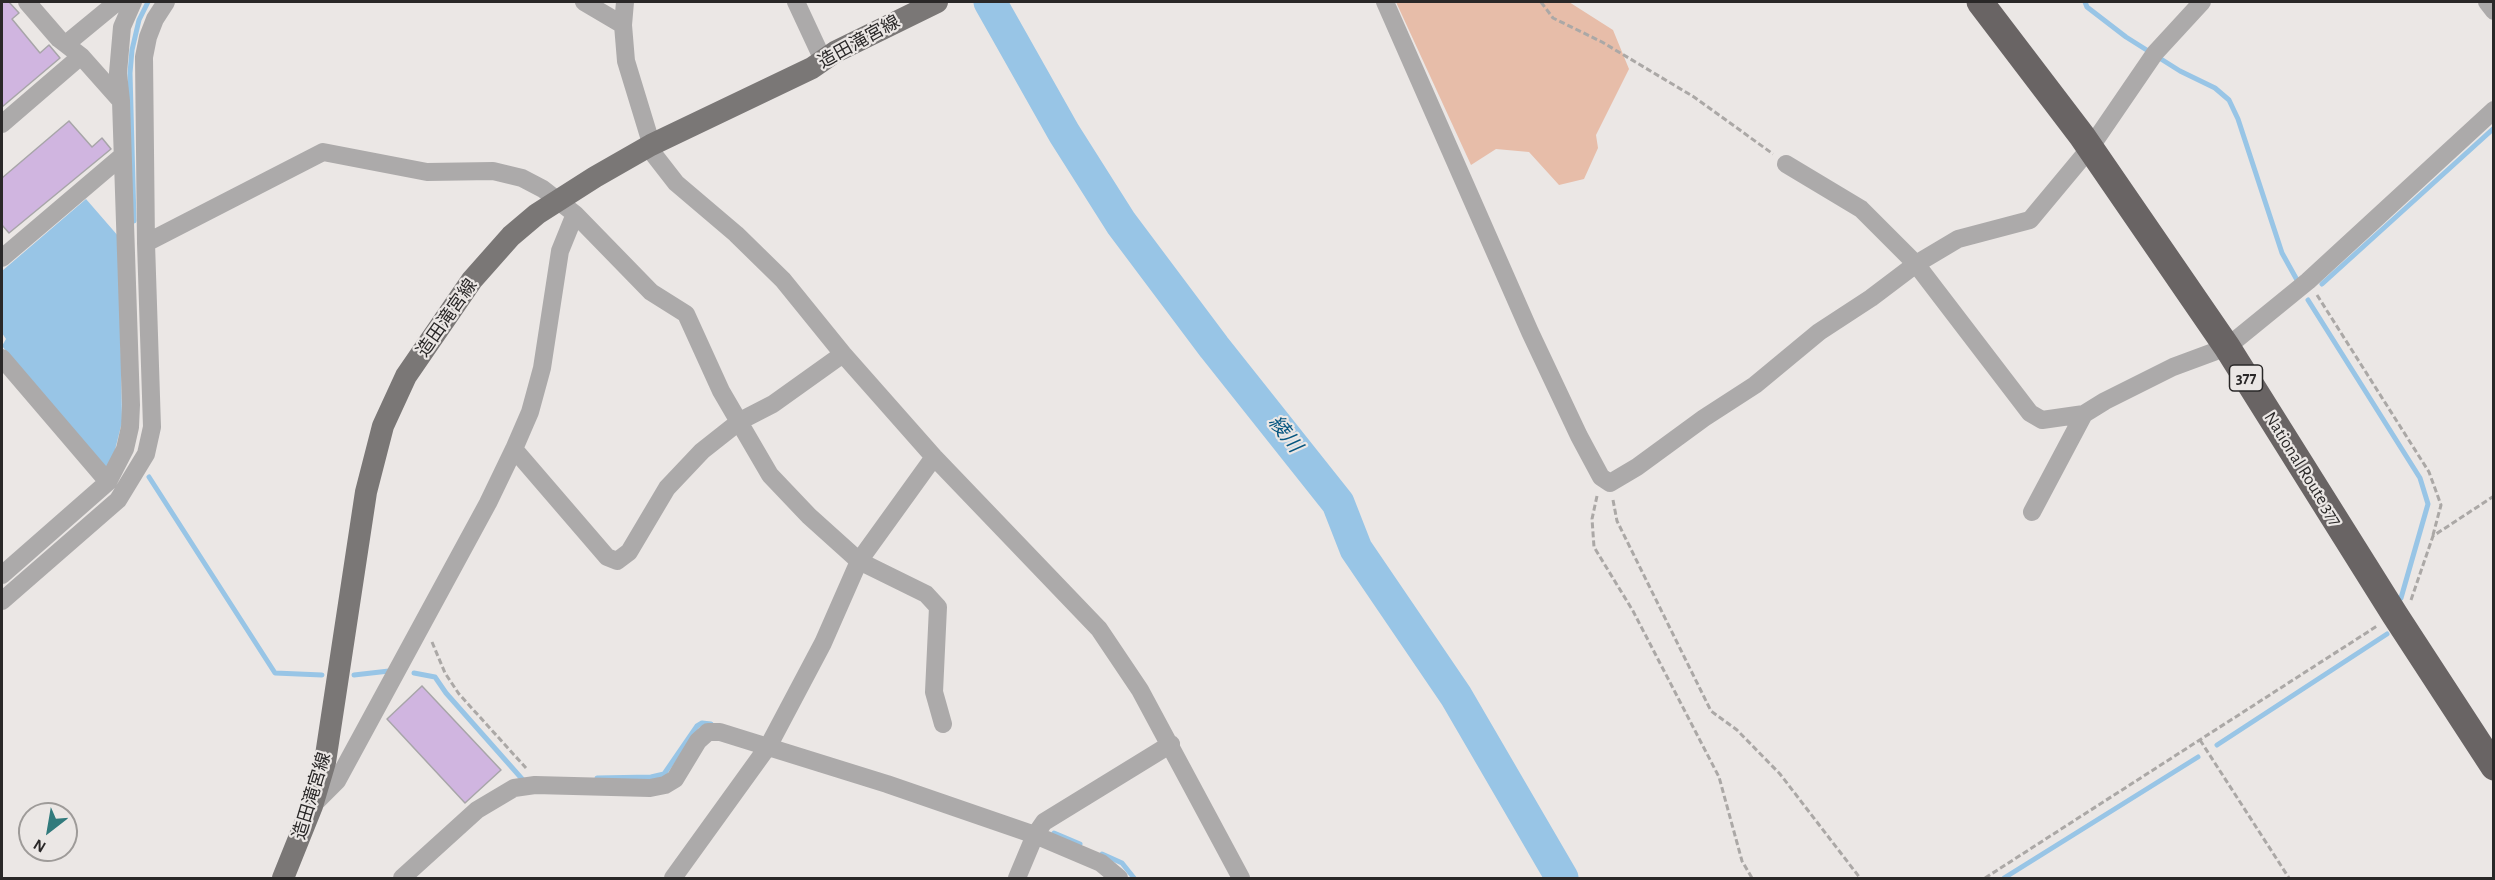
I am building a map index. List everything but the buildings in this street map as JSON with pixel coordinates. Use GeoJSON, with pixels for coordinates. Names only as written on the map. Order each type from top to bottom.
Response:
{"type":"FeatureCollection","features":[{"type":"Feature","properties":{"kind":"highway","name":"National Route 377"},"geometry":{"type":"LineString","coordinates":[[1980,2],[2090,148],[2227,347],[2493,767]]}},
{"type":"Feature","properties":{"kind":"main road","name":"造田滝宮線"},"geometry":{"type":"LineString","coordinates":[[283,879],[312,806],[325,762],[366,492],[383,426],[406,376],[472,280],[511,236],[556,200],[651,145],[706,120],[937,2]]}},
{"type":"Feature","properties":{"kind":"street"},"geometry":{"type":"LineString","coordinates":[[27,2],[66,44],[81,56],[121,101]]}},
{"type":"Feature","properties":{"kind":"street"},"geometry":{"type":"LineString","coordinates":[[66,44],[117,2]]}},
{"type":"Feature","properties":{"kind":"street"},"geometry":{"type":"LineString","coordinates":[[2,575],[108,482],[125,448],[130,427],[121,101],[118,73],[122,27],[134,2]]}},
{"type":"Feature","properties":{"kind":"street"},"geometry":{"type":"LineString","coordinates":[[2,601],[118,500],[146,454],[152,427],[146,243],[144,57],[148,36],[166,2]]}},
{"type":"Feature","properties":{"kind":"street"},"geometry":{"type":"LineString","coordinates":[[584,2],[624,26]]}},
{"type":"Feature","properties":{"kind":"street"},"geometry":{"type":"LineString","coordinates":[[625,2],[626,61],[655,156],[676,183],[736,234],[783,280],[843,354],[934,457],[1099,629],[1140,690],[1171,744],[1241,879]]}},
{"type":"Feature","properties":{"kind":"street"},"geometry":{"type":"LineString","coordinates":[[796,2],[823,60]]}},
{"type":"Feature","properties":{"kind":"street"},"geometry":{"type":"LineString","coordinates":[[1385,2],[1530,332],[1579,436],[1605,480],[1637,467],[1704,418],[1755,385],[1819,333],[1916,264],[1958,239],[2030,220],[2090,148],[2152,57],[2202,2]]}},
{"type":"Feature","properties":{"kind":"street"},"geometry":{"type":"LineString","coordinates":[[2487,2],[2493,11]]}},
{"type":"Feature","properties":{"kind":"street"},"geometry":{"type":"LineString","coordinates":[[2,124],[81,56]]}},
{"type":"Feature","properties":{"kind":"street"},"geometry":{"type":"LineString","coordinates":[[1786,164],[1861,209],[1916,264],[2030,413],[2042,420],[2084,414],[2105,401],[2173,368],[2227,347],[2308,281],[2493,110]]}},
{"type":"Feature","properties":{"kind":"street"},"geometry":{"type":"LineString","coordinates":[[146,243],[323,152],[427,172],[493,171],[522,178],[543,189],[575,214],[651,292],[686,314],[721,391],[770,475],[809,516],[859,561],[926,594],[938,607],[934,692],[944,724]]}},
{"type":"Feature","properties":{"kind":"street"},"geometry":{"type":"LineString","coordinates":[[4,250],[122,156]]}},
{"type":"Feature","properties":{"kind":"street"},"geometry":{"type":"LineString","coordinates":[[312,806],[337,781],[424,622],[514,449],[530,412],[542,368],[560,251],[575,214]]}},
{"type":"Feature","properties":{"kind":"street"},"geometry":{"type":"LineString","coordinates":[[514,449],[607,557],[617,561],[629,552],[667,488],[702,451],[740,421],[773,404],[843,354]]}},
{"type":"Feature","properties":{"kind":"street"},"geometry":{"type":"LineString","coordinates":[[2,358],[108,482]]}},
{"type":"Feature","properties":{"kind":"street"},"geometry":{"type":"LineString","coordinates":[[2032,512],[2084,414]]}},
{"type":"Feature","properties":{"kind":"street"},"geometry":{"type":"LineString","coordinates":[[673,879],[769,745],[823,643],[859,561],[934,457]]}},
{"type":"Feature","properties":{"kind":"street"},"geometry":{"type":"LineString","coordinates":[[402,879],[477,810],[514,788],[535,785],[650,788],[665,786],[675,779],[698,741],[708,732],[720,732],[769,745],[1035,835],[1101,863],[1119,879]]}},
{"type":"Feature","properties":{"kind":"street"},"geometry":{"type":"LineString","coordinates":[[1017,879],[1035,835],[1044,822],[1171,744]]}},
{"type":"Feature","properties":{"kind":"path"},"geometry":{"type":"LineString","coordinates":[[1541,2],[1553,18],[1602,42],[1694,97],[1786,164]]}},
{"type":"Feature","properties":{"kind":"path"},"geometry":{"type":"LineString","coordinates":[[1985,879],[2395,615],[2412,599],[2441,505],[2429,472],[2308,281]]}},
{"type":"Feature","properties":{"kind":"path"},"geometry":{"type":"LineString","coordinates":[[1605,480],[1592,519],[1594,546],[1633,611],[1719,777],[1742,861],[1752,879]]}},
{"type":"Feature","properties":{"kind":"path"},"geometry":{"type":"LineString","coordinates":[[1605,480],[1617,521],[1711,711],[1737,730],[1780,774],[1860,879]]}},
{"type":"Feature","properties":{"kind":"path"},"geometry":{"type":"LineString","coordinates":[[2433,536],[2493,496]]}},
{"type":"Feature","properties":{"kind":"path"},"geometry":{"type":"LineString","coordinates":[[424,622],[445,673],[454,687],[529,771],[535,785]]}},
{"type":"Feature","properties":{"kind":"path"},"geometry":{"type":"LineString","coordinates":[[2200,740],[2289,879]]}},
{"type":"Feature","properties":{"kind":"shaded area"},"geometry":{"type":"Polygon","coordinates":[[[1396,2],[1569,2],[1613,30],[1629,69],[1596,135],[1598,148],[1584,179],[1559,185],[1529,152],[1496,149],[1471,165],[1396,2]]]}},
{"type":"Feature","properties":{"kind":"water"},"geometry":{"type":"Polygon","coordinates":[[[86,199],[119,237],[122,422],[115,450],[106,469],[2,346],[6,339],[2,333],[2,271],[86,199]]]}},
{"type":"Feature","properties":{"kind":"waterway"},"geometry":{"type":"LineString","coordinates":[[134,221],[130,73],[132,50],[139,20],[148,2]]}},
{"type":"Feature","properties":{"kind":"waterway","name":"綾川"},"geometry":{"type":"LineString","coordinates":[[990,2],[1064,133],[1121,223],[1214,347],[1338,503],[1356,549],[1456,696],[1562,878]]}},
{"type":"Feature","properties":{"kind":"waterway"},"geometry":{"type":"LineString","coordinates":[[2085,2],[2087,7],[2126,37],[2180,71],[2215,88],[2229,100],[2238,119],[2282,253],[2297,280]]}},
{"type":"Feature","properties":{"kind":"waterway"},"geometry":{"type":"LineString","coordinates":[[2322,284],[2494,128]]}},
{"type":"Feature","properties":{"kind":"waterway"},"geometry":{"type":"LineString","coordinates":[[2308,300],[2420,478],[2428,504],[2401,598]]}},
{"type":"Feature","properties":{"kind":"waterway"},"geometry":{"type":"LineString","coordinates":[[149,477],[275,673],[322,675]]}},
{"type":"Feature","properties":{"kind":"waterway"},"geometry":{"type":"LineString","coordinates":[[2217,745],[2387,634]]}},
{"type":"Feature","properties":{"kind":"waterway"},"geometry":{"type":"LineString","coordinates":[[354,675],[389,671]]}},
{"type":"Feature","properties":{"kind":"waterway"},"geometry":{"type":"LineString","coordinates":[[414,673],[435,677],[446,693],[523,780]]}},
{"type":"Feature","properties":{"kind":"waterway"},"geometry":{"type":"LineString","coordinates":[[597,778],[651,777],[664,774],[697,726],[702,723],[711,724]]}},
{"type":"Feature","properties":{"kind":"waterway"},"geometry":{"type":"LineString","coordinates":[[2004,878],[2198,757]]}},
{"type":"Feature","properties":{"kind":"waterway"},"geometry":{"type":"LineString","coordinates":[[1054,833],[1080,844]]}},
{"type":"Feature","properties":{"kind":"waterway"},"geometry":{"type":"LineString","coordinates":[[1102,854],[1122,863],[1134,878]]}}]}
